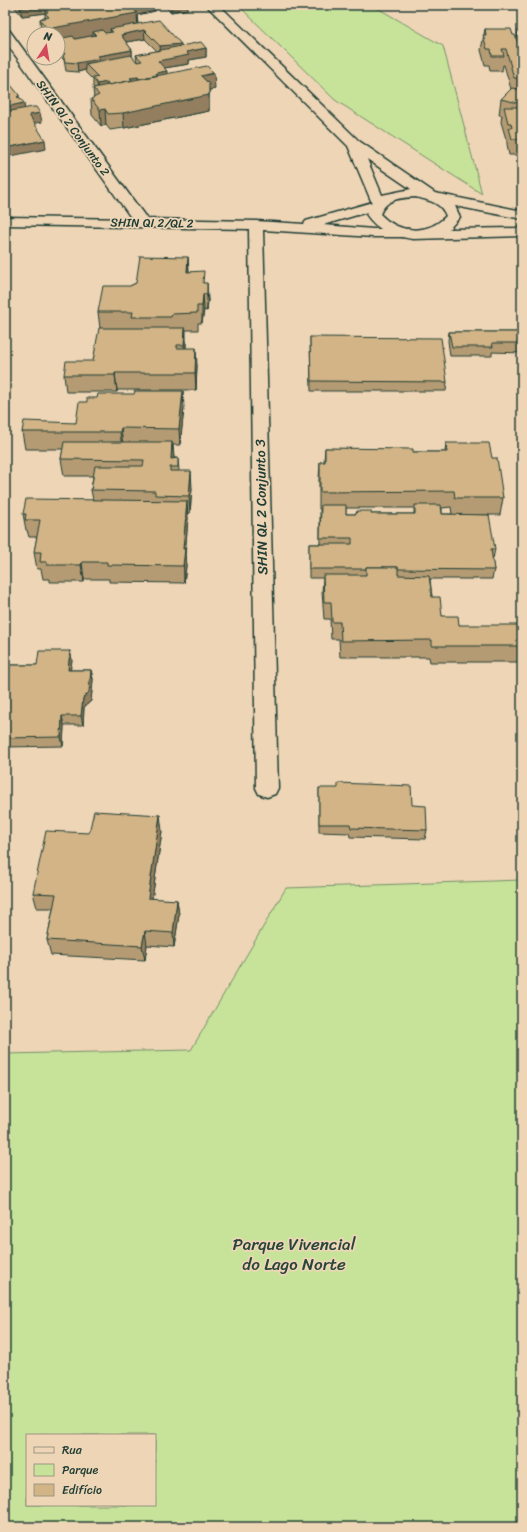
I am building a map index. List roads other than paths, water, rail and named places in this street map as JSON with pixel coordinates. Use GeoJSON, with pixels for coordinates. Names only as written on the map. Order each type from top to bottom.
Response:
{"type":"FeatureCollection","features":[{"type":"Feature","properties":{"kind":"street"},"geometry":{"type":"LineString","coordinates":[[212,5],[354,144],[432,197],[443,201],[451,209],[453,217],[448,225],[436,231],[415,234],[392,230],[379,223],[374,214],[377,204],[354,144]]}},
{"type":"Feature","properties":{"kind":"street","name":"SHIN QI 2 Conjunto 2"},"geometry":{"type":"LineString","coordinates":[[5,33],[142,222]]}},
{"type":"Feature","properties":{"kind":"street","name":"SHIN QI 2/QL 2"},"geometry":{"type":"LineString","coordinates":[[298,227],[377,204],[388,197],[401,194],[432,197]]}},
{"type":"Feature","properties":{"kind":"street"},"geometry":{"type":"LineString","coordinates":[[432,197],[522,214]]}},
{"type":"Feature","properties":{"kind":"street","name":"SHIN QI 2/QL 2"},"geometry":{"type":"LineString","coordinates":[[5,221],[256,225],[373,233],[415,234],[522,232]]}},
{"type":"Feature","properties":{"kind":"street","name":"SHIN QL 2 Conjunto 3"},"geometry":{"type":"LineString","coordinates":[[256,225],[267,788]]}},
{"type":"Feature","properties":{"kind":"park label","name":"Parque Vivencial do Lago Norte"},"geometry":{"type":"Point","coordinates":[294,1254]}}]}
